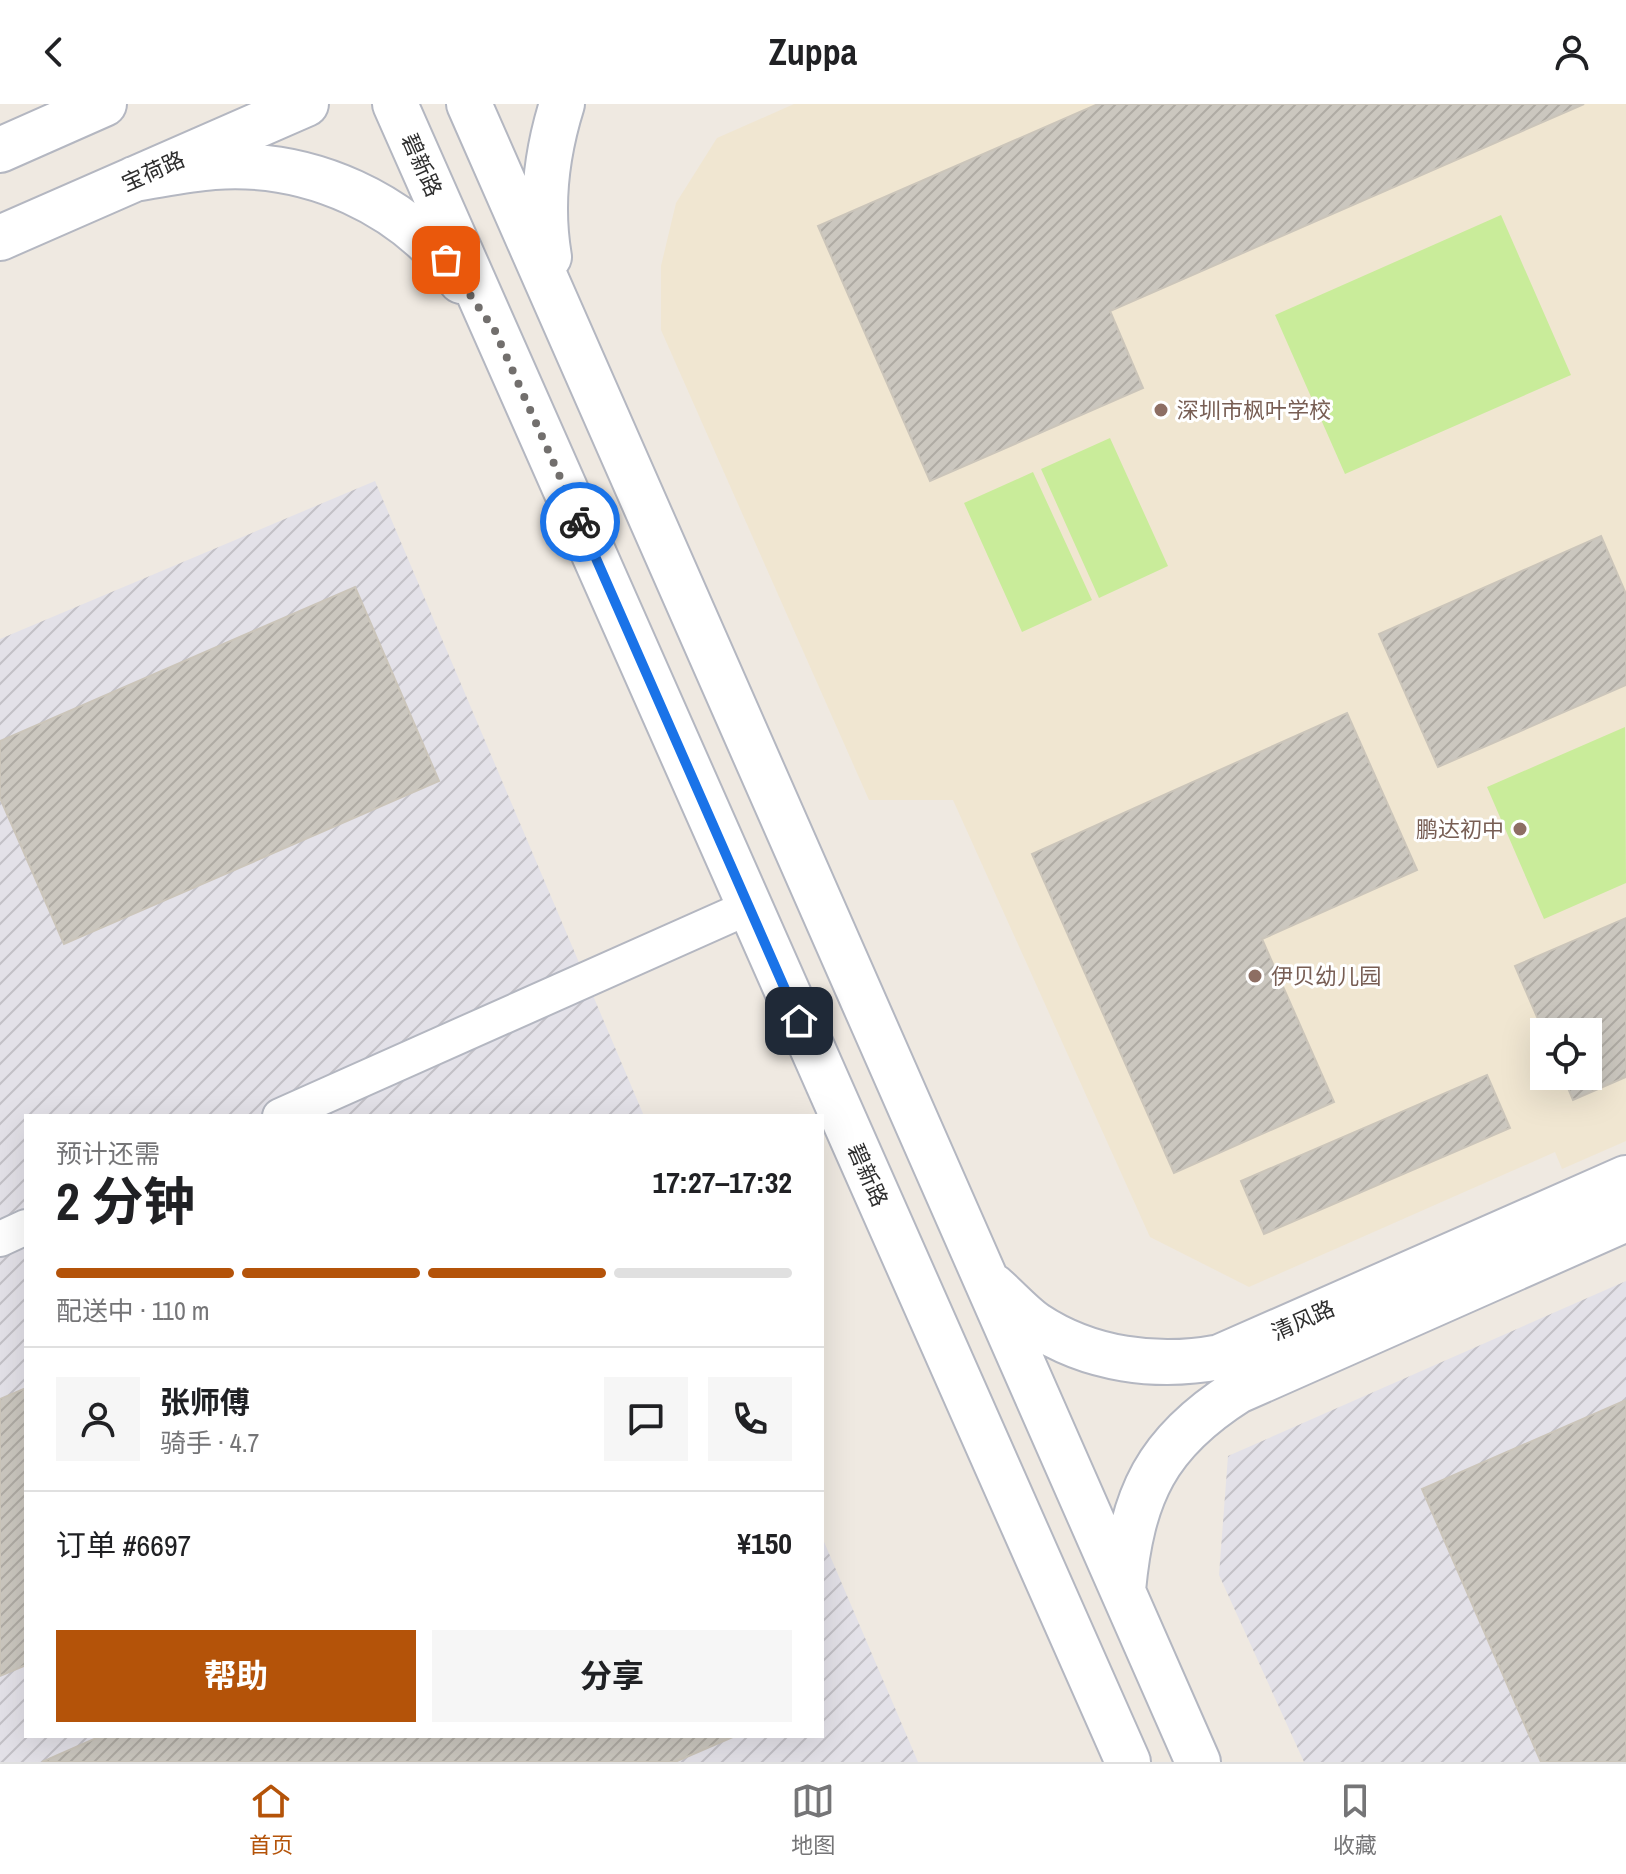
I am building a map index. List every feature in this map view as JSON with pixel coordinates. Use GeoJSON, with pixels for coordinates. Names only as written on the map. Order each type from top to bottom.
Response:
{"type":"FeatureCollection","features":[{"type":"Feature","properties":{"kind":"main road"},"geometry":{"type":"LineString","coordinates":[[0,150],[104,104]]}},
{"type":"Feature","properties":{"kind":"main road","name":"宝荷路"},"geometry":{"type":"LineString","coordinates":[[0,238],[306,104]]}},
{"type":"Feature","properties":{"kind":"main road","name":"碧新路"},"geometry":{"type":"LineString","coordinates":[[395,104],[1128,1762]]}},
{"type":"Feature","properties":{"kind":"main road"},"geometry":{"type":"LineString","coordinates":[[469,104],[1198,1762]]}},
{"type":"Feature","properties":{"kind":"main road"},"geometry":{"type":"LineString","coordinates":[[558,307],[543,221],[548,147],[562,104]]}},
{"type":"Feature","properties":{"kind":"main road"},"geometry":{"type":"LineString","coordinates":[[134,179],[215,167],[286,171],[353,190],[400,218],[446,260],[495,331]]}},
{"type":"Feature","properties":{"kind":"main road"},"geometry":{"type":"LineString","coordinates":[[575,512],[578,463],[600,454],[633,478]]}},
{"type":"Feature","properties":{"kind":"main road","name":"清风路"},"geometry":{"type":"LineString","coordinates":[[984,1278],[1035,1323],[1083,1348],[1133,1361],[1180,1365],[1220,1357],[1626,1178]]}},
{"type":"Feature","properties":{"kind":"main road","name":"清风路"},"geometry":{"type":"LineString","coordinates":[[1123,1592],[1128,1537],[1142,1493],[1167,1451],[1200,1415],[1238,1391],[1626,1219]]}},
{"type":"Feature","properties":{"kind":"street"},"geometry":{"type":"LineString","coordinates":[[284,1114],[749,907]]}},
{"type":"Feature","properties":{"kind":"street"},"geometry":{"type":"LineString","coordinates":[[0,1239],[24,1228]]}},
{"type":"Feature","properties":{"kind":"shaded area"},"geometry":{"type":"Polygon","coordinates":[[[794,104],[1626,104],[1626,1141],[1562,1169],[1555,1152],[1249,1287],[1150,1237],[953,800],[869,800],[661,330],[661,266],[676,203],[717,138],[794,104]]]}},
{"type":"Feature","properties":{"kind":"shaded area"},"geometry":{"type":"Polygon","coordinates":[[[375,481],[643,1114],[24,1114],[24,1738],[824,1738],[824,1542],[918,1762],[0,1762],[0,639],[375,481]]]}},
{"type":"Feature","properties":{"kind":"shaded area"},"geometry":{"type":"Polygon","coordinates":[[[1626,1281],[1626,1762],[1304,1762],[1219,1575],[1228,1456],[1626,1281]]]}},
{"type":"Feature","properties":{"kind":"green space"},"geometry":{"type":"Polygon","coordinates":[[[1501,215],[1571,375],[1345,474],[1275,315],[1501,215]]]}},
{"type":"Feature","properties":{"kind":"green space"},"geometry":{"type":"Polygon","coordinates":[[[1110,438],[1168,566],[1099,598],[1041,469],[1110,438]]]}},
{"type":"Feature","properties":{"kind":"green space"},"geometry":{"type":"Polygon","coordinates":[[[1033,472],[1092,600],[1022,632],[964,503],[1033,472]]]}},
{"type":"Feature","properties":{"kind":"green space"},"geometry":{"type":"Polygon","coordinates":[[[1625,727],[1626,883],[1544,919],[1487,787],[1625,727]]]}},
{"type":"Feature","properties":{"kind":"building"},"geometry":{"type":"Polygon","coordinates":[[[1098,104],[1584,104],[1110,311],[1143,388],[930,481],[818,226],[1098,104]]]}},
{"type":"Feature","properties":{"kind":"building"},"geometry":{"type":"Polygon","coordinates":[[[1601,536],[1626,594],[1626,685],[1438,767],[1379,634],[1601,536]]]}},
{"type":"Feature","properties":{"kind":"building"},"geometry":{"type":"Polygon","coordinates":[[[355,587],[439,781],[64,944],[0,798],[0,741],[355,587]]]}},
{"type":"Feature","properties":{"kind":"building"},"geometry":{"type":"Polygon","coordinates":[[[1347,713],[1417,870],[1262,939],[1334,1102],[1174,1173],[1032,854],[1347,713]]]}},
{"type":"Feature","properties":{"kind":"building"},"geometry":{"type":"Polygon","coordinates":[[[1626,918],[1626,1077],[1602,1087],[1602,1018],[1538,1018],[1515,966],[1626,918]]]}},
{"type":"Feature","properties":{"kind":"building"},"geometry":{"type":"Polygon","coordinates":[[[1487,1075],[1510,1128],[1264,1234],[1241,1181],[1487,1075]]]}},
{"type":"Feature","properties":{"kind":"building"},"geometry":{"type":"Polygon","coordinates":[[[1569,1090],[1596,1090],[1573,1100],[1569,1090]]]}},
{"type":"Feature","properties":{"kind":"building"},"geometry":{"type":"Polygon","coordinates":[[[24,1389],[24,1666],[0,1676],[0,1399],[24,1389]]]}},
{"type":"Feature","properties":{"kind":"building"},"geometry":{"type":"Polygon","coordinates":[[[1626,1400],[1626,1762],[1541,1762],[1422,1489],[1626,1400]]]}},
{"type":"Feature","properties":{"kind":"building"},"geometry":{"type":"Polygon","coordinates":[[[96,1738],[730,1738],[675,1762],[42,1762],[96,1738]]]}},
{"type":"Feature","properties":{"kind":"way so far"},"geometry":{"type":"LineString","coordinates":[[446,260],[495,331],[580,522]]}},
{"type":"Feature","properties":{"kind":"place","name":"深圳市枫叶学校"},"geometry":{"type":"Point","coordinates":[1161,410]}},
{"type":"Feature","properties":{"kind":"place","name":"鹏达初中"},"geometry":{"type":"Point","coordinates":[1520,829]}},
{"type":"Feature","properties":{"kind":"place","name":"伊贝幼儿园"},"geometry":{"type":"Point","coordinates":[1255,976]}},
{"type":"Feature","properties":{"kind":"route"},"geometry":{"type":"LineString","coordinates":[[580,522],[799,1021]]}}]}
